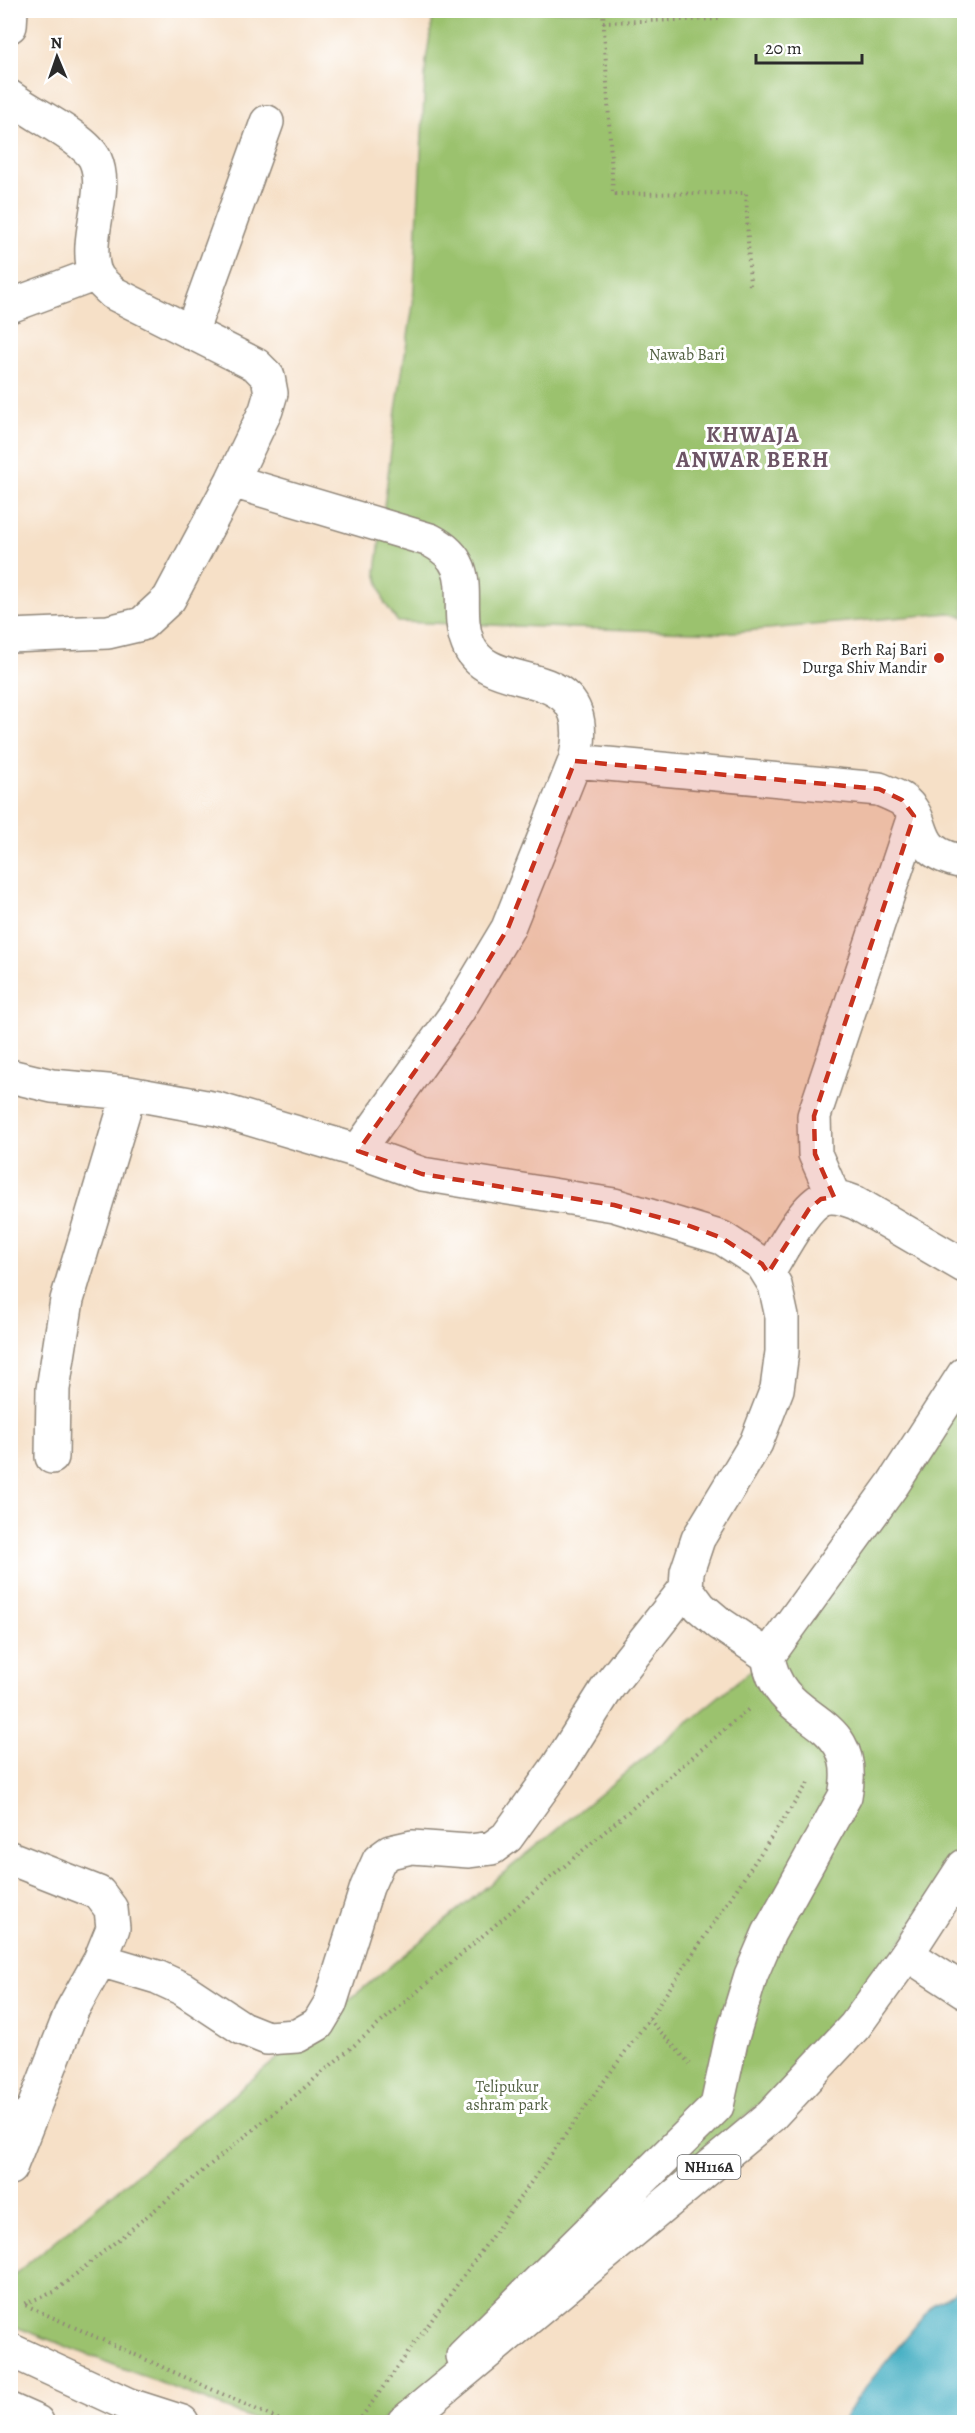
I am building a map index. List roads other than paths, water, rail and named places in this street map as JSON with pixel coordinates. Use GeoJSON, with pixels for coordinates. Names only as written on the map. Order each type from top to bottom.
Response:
{"type":"FeatureCollection","features":[{"type":"Feature","properties":{"kind":"main road"},"geometry":{"type":"LineString","coordinates":[[10,26],[11,10]]}},
{"type":"Feature","properties":{"kind":"main road"},"geometry":{"type":"LineString","coordinates":[[10,98],[84,146],[95,159],[99,179],[91,243],[96,274],[113,293],[256,365],[268,377],[271,393],[266,410],[232,481],[169,598],[142,624],[108,632],[10,636]]}},
{"type":"Feature","properties":{"kind":"main road"},"geometry":{"type":"LineString","coordinates":[[191,333],[267,122]]}},
{"type":"Feature","properties":{"kind":"main road"},"geometry":{"type":"LineString","coordinates":[[10,306],[96,274]]}},
{"type":"Feature","properties":{"kind":"main road"},"geometry":{"type":"LineString","coordinates":[[232,481],[430,540],[445,547],[454,556],[460,571],[465,637],[471,654],[488,666],[549,687],[571,702],[578,716],[581,738],[575,761],[508,928],[458,1011],[358,1151]]}},
{"type":"Feature","properties":{"kind":"main road"},"geometry":{"type":"LineString","coordinates":[[575,761],[879,789],[902,800],[914,816],[923,841],[943,858],[964,862]]}},
{"type":"Feature","properties":{"kind":"main road"},"geometry":{"type":"LineString","coordinates":[[834,1197],[815,1154],[814,1116],[914,816]]}},
{"type":"Feature","properties":{"kind":"main road"},"geometry":{"type":"LineString","coordinates":[[10,1076],[52,1086],[129,1093],[217,1109],[358,1151],[422,1174],[614,1205],[687,1225],[722,1238],[762,1264],[775,1285],[782,1317],[782,1352],[777,1389],[756,1443],[698,1539],[687,1572],[687,1588],[700,1607],[719,1623],[768,1656],[775,1685],[790,1701],[839,1740],[846,1753],[848,1780],[845,1796],[769,1933],[751,1975],[731,2041],[717,2106],[396,2422]]}},
{"type":"Feature","properties":{"kind":"main road"},"geometry":{"type":"LineString","coordinates":[[52,1457],[53,1389],[67,1300],[129,1093]]}},
{"type":"Feature","properties":{"kind":"main road"},"geometry":{"type":"LineString","coordinates":[[768,1274],[809,1209],[821,1199],[834,1197],[866,1208],[964,1266]]}},
{"type":"Feature","properties":{"kind":"main road"},"geometry":{"type":"LineString","coordinates":[[768,1656],[893,1484],[964,1374]]}},
{"type":"Feature","properties":{"kind":"main road"},"geometry":{"type":"LineString","coordinates":[[100,1960],[157,1977],[183,1989],[242,2028],[267,2038],[297,2036],[318,2024],[330,2004],[367,1887],[379,1860],[390,1852],[412,1847],[469,1851],[492,1848],[507,1838],[558,1766],[608,1688],[687,1588]]}},
{"type":"Feature","properties":{"kind":"main road"},"geometry":{"type":"LineString","coordinates":[[10,1858],[99,1893],[111,1909],[113,1928],[100,1960],[72,2010],[19,2121],[10,2168]]}},
{"type":"Feature","properties":{"kind":"main road","name":"NH116A"},"geometry":{"type":"LineString","coordinates":[[404,2422],[771,2116],[855,2026],[908,1954],[964,1866]]}},
{"type":"Feature","properties":{"kind":"main road"},"geometry":{"type":"LineString","coordinates":[[908,1954],[964,1990]]}},
{"type":"Feature","properties":{"kind":"main road"},"geometry":{"type":"LineString","coordinates":[[10,2350],[129,2405],[182,2422]]}},
{"type":"Feature","properties":{"kind":"main road"},"geometry":{"type":"LineString","coordinates":[[10,2410],[37,2422]]}},
{"type":"Feature","properties":{"kind":"water"},"geometry":{"type":"Polygon","coordinates":[[[957,2291],[964,2293],[964,2422],[842,2422],[855,2400],[934,2303],[957,2291]]]}},
{"type":"Feature","properties":{"kind":"place","name":"Berh Raj Bari Durga Shiv Mandir"},"geometry":{"type":"Point","coordinates":[939,658]}},
{"type":"Feature","properties":{"kind":"district","name":"KHWAJA ANWAR BERH"},"geometry":{"type":"Point","coordinates":[753,446]}},
{"type":"Feature","properties":{"kind":"park label","name":"Nawab Bari"},"geometry":{"type":"Point","coordinates":[687,354]}},
{"type":"Feature","properties":{"kind":"park label","name":"Telipukur ashram park"},"geometry":{"type":"Point","coordinates":[507,2095]}}]}
